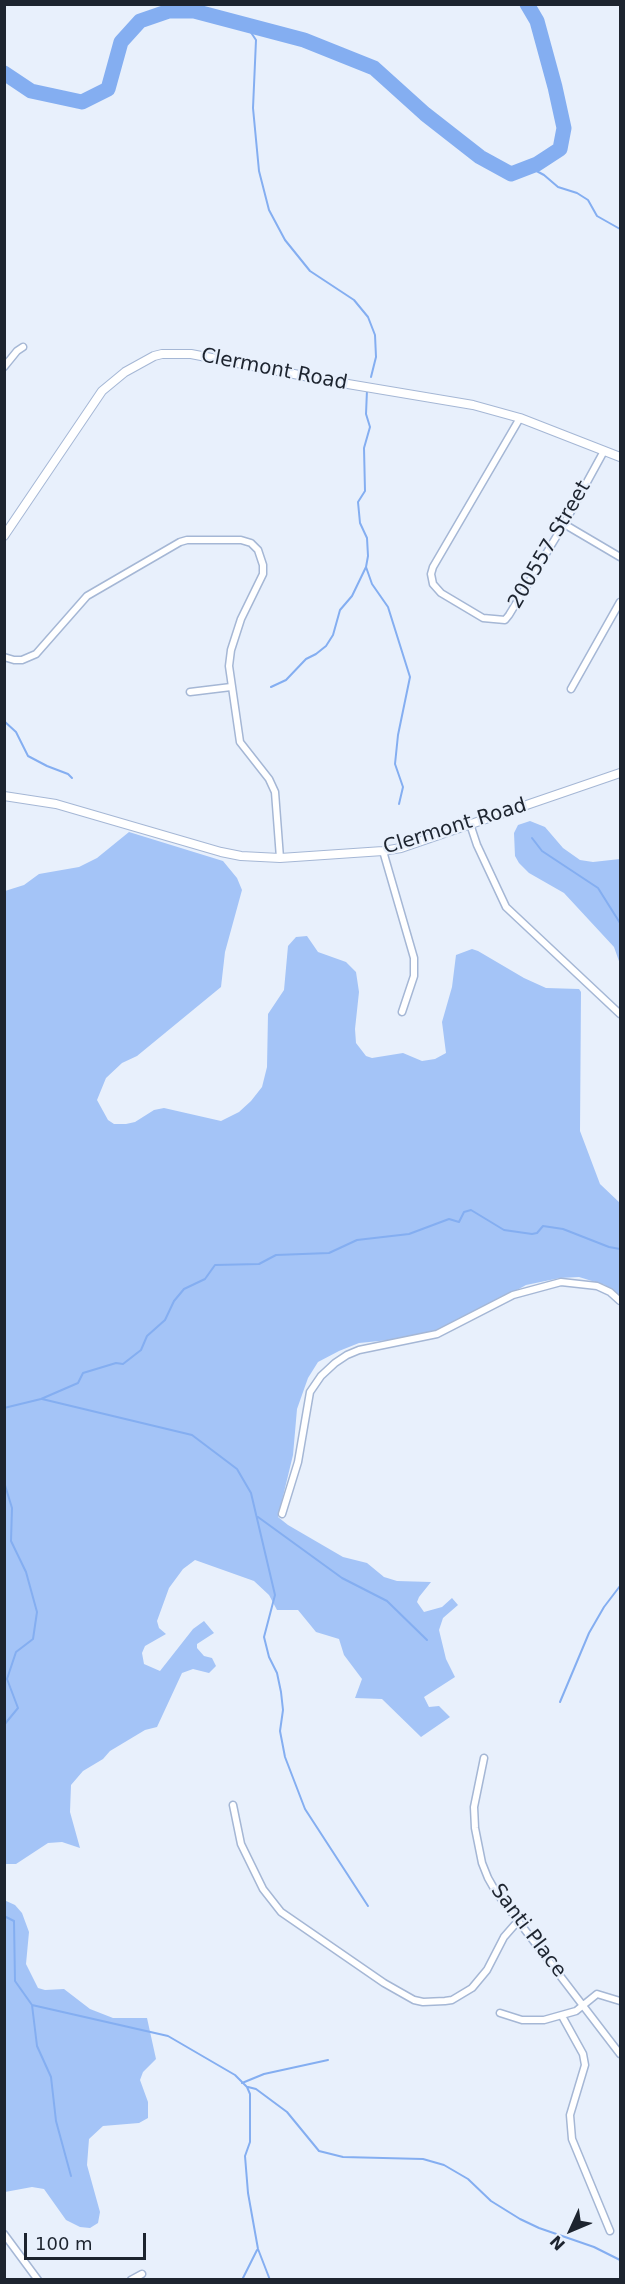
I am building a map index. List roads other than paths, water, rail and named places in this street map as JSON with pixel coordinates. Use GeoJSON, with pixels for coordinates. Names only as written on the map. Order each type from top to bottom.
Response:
{"type":"FeatureCollection","features":[{"type":"Feature","properties":{"kind":"street"},"geometry":{"type":"LineString","coordinates":[[4,367],[23,347]]}},
{"type":"Feature","properties":{"kind":"street","name":"Clermont Road"},"geometry":{"type":"LineString","coordinates":[[4,536],[102,391],[125,372],[162,354],[181,353],[201,356],[473,405],[520,418],[621,457]]}},
{"type":"Feature","properties":{"kind":"street","name":"200557 Street"},"geometry":{"type":"LineString","coordinates":[[520,418],[431,574],[433,584],[441,593],[483,618],[506,620],[564,524],[604,451]]}},
{"type":"Feature","properties":{"kind":"street"},"geometry":{"type":"LineString","coordinates":[[564,524],[621,557]]}},
{"type":"Feature","properties":{"kind":"street"},"geometry":{"type":"LineString","coordinates":[[4,657],[17,660],[36,654],[87,596],[180,542],[195,539],[242,540],[251,543],[258,550],[263,565],[263,574],[241,619],[231,650],[229,666],[240,742],[269,779],[275,792],[280,858]]}},
{"type":"Feature","properties":{"kind":"street"},"geometry":{"type":"LineString","coordinates":[[571,688],[621,602]]}},
{"type":"Feature","properties":{"kind":"street"},"geometry":{"type":"LineString","coordinates":[[190,692],[231,687]]}},
{"type":"Feature","properties":{"kind":"street","name":"Clermont Road"},"geometry":{"type":"LineString","coordinates":[[4,796],[56,804],[221,852],[240,856],[280,858],[383,851],[421,843],[621,773]]}},
{"type":"Feature","properties":{"kind":"street"},"geometry":{"type":"LineString","coordinates":[[470,824],[477,846],[506,907],[621,1014]]}},
{"type":"Feature","properties":{"kind":"street"},"geometry":{"type":"LineString","coordinates":[[383,851],[414,958],[414,976],[402,1012]]}},
{"type":"Feature","properties":{"kind":"street"},"geometry":{"type":"LineString","coordinates":[[282,1514],[298,1462],[307,1399],[314,1385],[335,1363],[359,1350],[446,1331],[513,1294],[561,1282],[597,1286],[610,1292],[621,1301]]}},
{"type":"Feature","properties":{"kind":"street","name":"Santi Place"},"geometry":{"type":"LineString","coordinates":[[484,1758],[474,1807],[478,1848],[488,1878],[518,1921],[621,2054]]}},
{"type":"Feature","properties":{"kind":"street"},"geometry":{"type":"LineString","coordinates":[[233,1805],[241,1844],[263,1889],[281,1912],[384,1983],[414,2000],[423,2002],[452,2000],[472,1988],[487,1970],[504,1937],[518,1921]]}},
{"type":"Feature","properties":{"kind":"street"},"geometry":{"type":"LineString","coordinates":[[500,2013],[522,2020],[544,2020],[562,2016],[585,2006],[597,1994],[621,2001]]}},
{"type":"Feature","properties":{"kind":"street"},"geometry":{"type":"LineString","coordinates":[[562,2016],[583,2054],[585,2064],[572,2106],[570,2125],[573,2139],[610,2231]]}},
{"type":"Feature","properties":{"kind":"street"},"geometry":{"type":"LineString","coordinates":[[4,2234],[38,2280]]}},
{"type":"Feature","properties":{"kind":"street"},"geometry":{"type":"LineString","coordinates":[[131,2280],[142,2274]]}},
{"type":"Feature","properties":{"kind":"waterway"},"geometry":{"type":"LineString","coordinates":[[4,73],[31,91],[82,102],[108,89],[121,42],[140,21],[169,11],[194,11],[304,40],[374,68],[425,114],[480,157],[511,174],[537,164],[560,149],[564,128],[537,21],[527,4]]}},
{"type":"Feature","properties":{"kind":"waterway"},"geometry":{"type":"LineString","coordinates":[[246,25],[256,40],[253,108],[259,171],[269,210],[285,240],[310,271],[354,300],[368,317],[375,335],[376,357],[371,377]]}},
{"type":"Feature","properties":{"kind":"waterway"},"geometry":{"type":"LineString","coordinates":[[529,167],[544,175],[558,187],[577,193],[588,200],[597,216],[620,229]]}},
{"type":"Feature","properties":{"kind":"waterway"},"geometry":{"type":"LineString","coordinates":[[367,390],[366,414],[370,427],[364,448],[365,491],[358,502],[360,523],[367,538],[366,567],[372,584],[388,607],[410,677],[398,735],[395,764],[403,787],[399,804]]}},
{"type":"Feature","properties":{"kind":"waterway"},"geometry":{"type":"LineString","coordinates":[[271,687],[286,680],[306,659],[326,646],[333,635],[340,610],[352,596],[366,567]]}},
{"type":"Feature","properties":{"kind":"waterway"},"geometry":{"type":"LineString","coordinates":[[4,721],[16,732],[28,756],[72,778]]}},
{"type":"Feature","properties":{"kind":"waterway"},"geometry":{"type":"LineString","coordinates":[[532,838],[542,851],[598,888],[620,923]]}},
{"type":"Feature","properties":{"kind":"waterway"},"geometry":{"type":"LineString","coordinates":[[4,1408],[41,1399],[78,1383],[83,1373],[116,1363],[123,1364],[141,1350],[147,1336],[165,1320],[174,1301],[184,1289],[205,1279],[215,1265],[259,1264],[276,1255],[329,1253],[357,1240],[409,1234],[449,1219],[459,1222],[464,1212],[471,1210],[504,1230],[532,1234],[537,1233],[543,1226],[563,1229],[620,1249]]}},
{"type":"Feature","properties":{"kind":"waterway"},"geometry":{"type":"LineString","coordinates":[[42,1399],[192,1435],[237,1469],[251,1493],[275,1595],[264,1637],[281,1692],[283,1710],[280,1731],[285,1757],[305,1809],[368,1906]]}},
{"type":"Feature","properties":{"kind":"waterway"},"geometry":{"type":"LineString","coordinates":[[4,1482],[12,1508],[11,1541],[26,1572],[37,1612],[33,1639],[16,1652],[7,1679],[18,1708],[4,1725]]}},
{"type":"Feature","properties":{"kind":"waterway"},"geometry":{"type":"LineString","coordinates":[[258,1517],[342,1578],[387,1601],[427,1640]]}},
{"type":"Feature","properties":{"kind":"waterway"},"geometry":{"type":"LineString","coordinates":[[560,1702],[589,1633],[620,1586]]}},
{"type":"Feature","properties":{"kind":"waterway"},"geometry":{"type":"LineString","coordinates":[[4,1916],[14,1921],[15,1981],[32,2005],[168,2036],[235,2075],[247,2087],[250,2094],[250,2142],[245,2156],[248,2193],[258,2249],[270,2280]]}},
{"type":"Feature","properties":{"kind":"waterway"},"geometry":{"type":"LineString","coordinates":[[32,2005],[37,2046],[51,2077],[56,2121],[71,2176]]}},
{"type":"Feature","properties":{"kind":"waterway"},"geometry":{"type":"LineString","coordinates":[[242,2083],[264,2074],[328,2060]]}},
{"type":"Feature","properties":{"kind":"waterway"},"geometry":{"type":"LineString","coordinates":[[248,2087],[256,2089],[287,2112],[319,2151],[343,2157],[423,2159],[444,2165],[468,2179],[491,2201],[520,2219],[594,2247],[620,2260]]}},
{"type":"Feature","properties":{"kind":"waterway"},"geometry":{"type":"LineString","coordinates":[[242,2280],[257,2250]]}}]}
